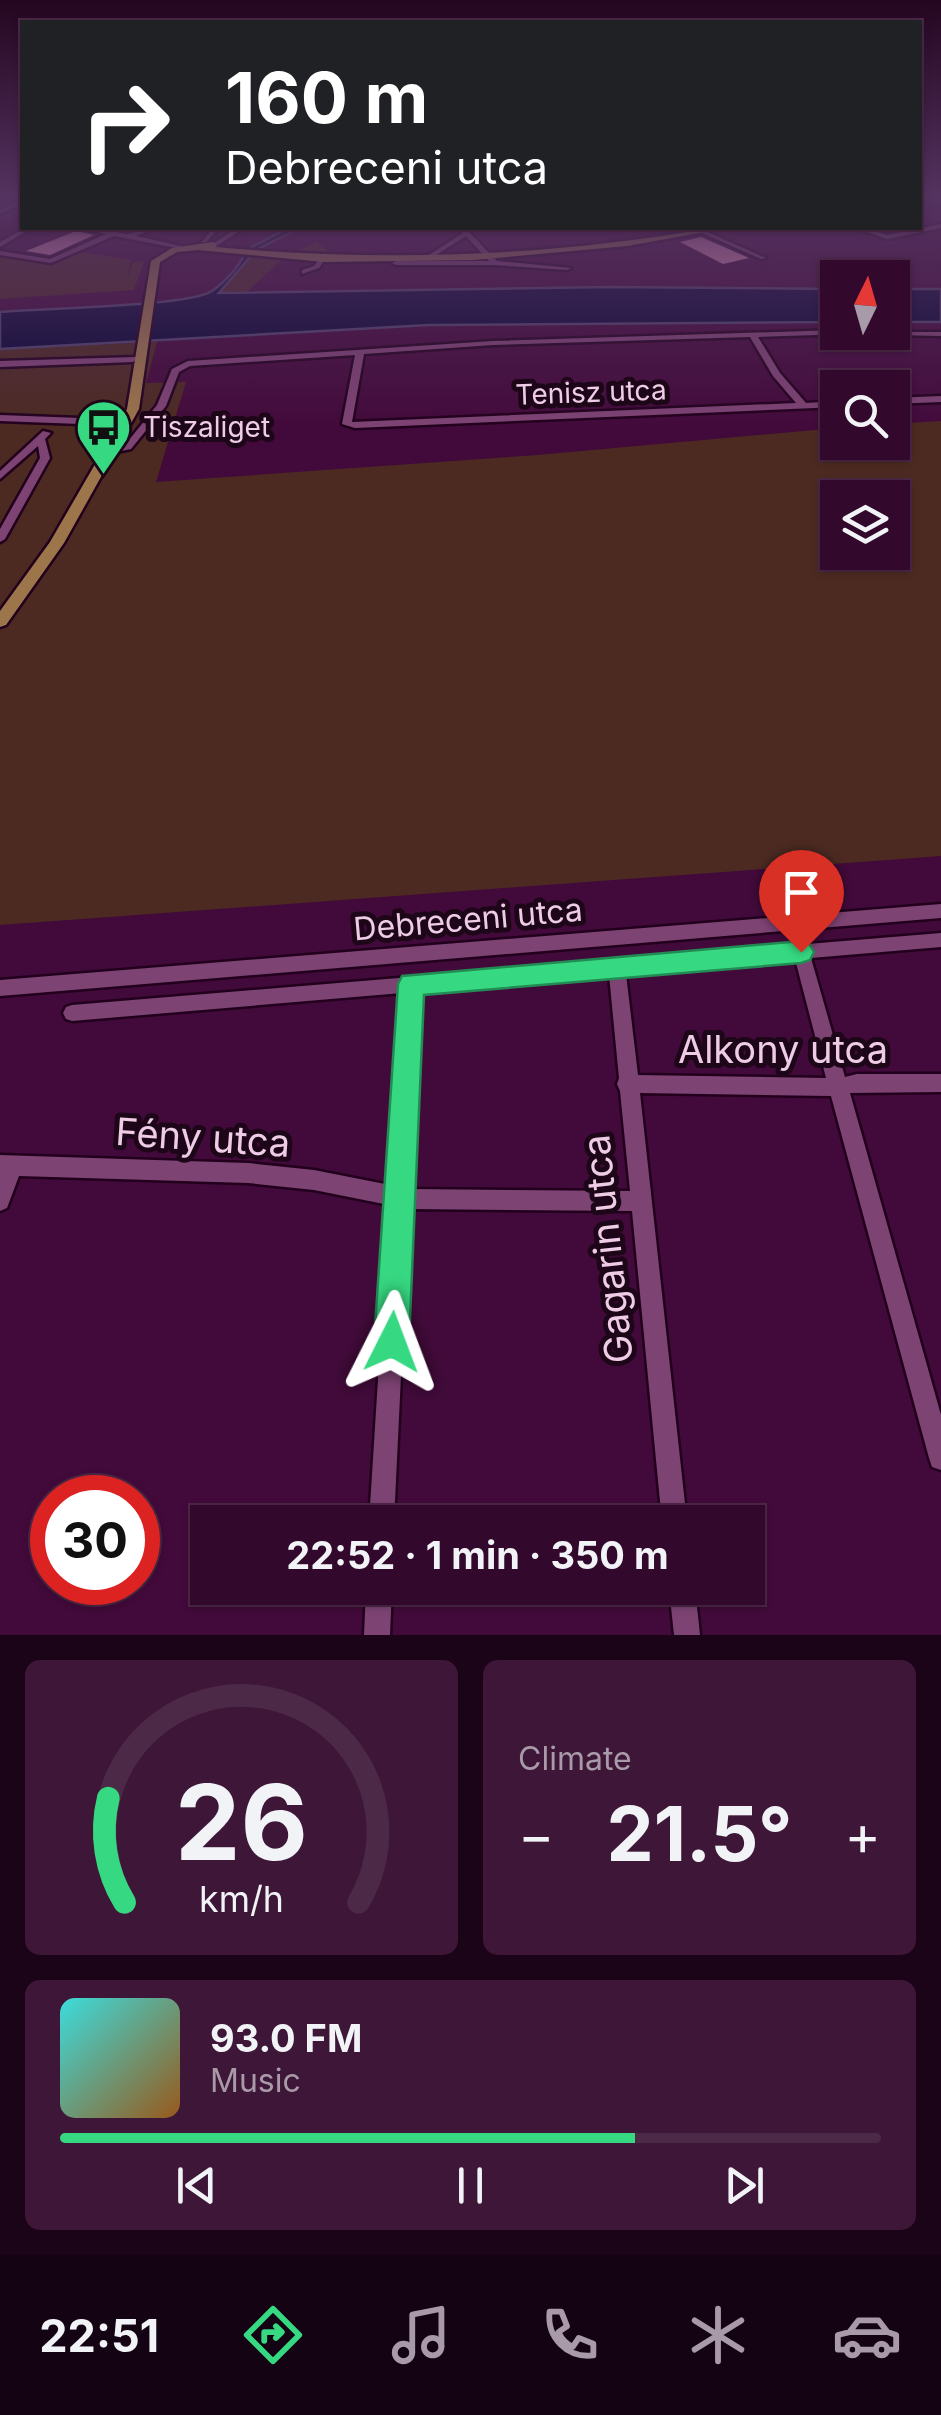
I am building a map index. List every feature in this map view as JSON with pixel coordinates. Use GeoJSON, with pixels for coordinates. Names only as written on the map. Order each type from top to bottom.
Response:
{"type":"FeatureCollection","features":[{"type":"Feature","properties":{"kind":"main road"},"geometry":{"type":"LineString","coordinates":[[0,622],[57,543],[126,422],[153,275]]}},
{"type":"Feature","properties":{"kind":"main road"},"geometry":{"type":"LineString","coordinates":[[107,422],[126,422]]}},
{"type":"Feature","properties":{"kind":"street"},"geometry":{"type":"LineString","coordinates":[[391,275],[391,280]]}},
{"type":"Feature","properties":{"kind":"street"},"geometry":{"type":"LineString","coordinates":[[112,450],[128,447],[160,406],[175,371],[182,366],[360,351],[820,333]]}},
{"type":"Feature","properties":{"kind":"street"},"geometry":{"type":"LineString","coordinates":[[910,333],[941,334]]}},
{"type":"Feature","properties":{"kind":"street"},"geometry":{"type":"LineString","coordinates":[[752,335],[776,374],[802,404]]}},
{"type":"Feature","properties":{"kind":"street","name":"Tenisz utca"},"geometry":{"type":"LineString","coordinates":[[360,351],[346,424],[820,404]]}},
{"type":"Feature","properties":{"kind":"street"},"geometry":{"type":"LineString","coordinates":[[0,364],[137,357]]}},
{"type":"Feature","properties":{"kind":"street"},"geometry":{"type":"LineString","coordinates":[[910,401],[941,399]]}},
{"type":"Feature","properties":{"kind":"street"},"geometry":{"type":"LineString","coordinates":[[0,418],[107,422]]}},
{"type":"Feature","properties":{"kind":"street"},"geometry":{"type":"LineString","coordinates":[[0,476],[22,452],[41,440],[52,420]]}},
{"type":"Feature","properties":{"kind":"street"},"geometry":{"type":"LineString","coordinates":[[0,539],[44,458],[41,440]]}},
{"type":"Feature","properties":{"kind":"street","name":"Debreceni utca"},"geometry":{"type":"LineString","coordinates":[[0,988],[941,911]]}},
{"type":"Feature","properties":{"kind":"street","name":"Debreceni utca"},"geometry":{"type":"LineString","coordinates":[[72,1013],[941,940]]}},
{"type":"Feature","properties":{"kind":"street"},"geometry":{"type":"LineString","coordinates":[[801,952],[940,1450]]}},
{"type":"Feature","properties":{"kind":"street","name":"Gagarin utca"},"geometry":{"type":"LineString","coordinates":[[616,968],[673,1505]]}},
{"type":"Feature","properties":{"kind":"street"},"geometry":{"type":"LineString","coordinates":[[383,1505],[412,984]]}},
{"type":"Feature","properties":{"kind":"street","name":"Alkony utca"},"geometry":{"type":"LineString","coordinates":[[626,1084],[941,1083]]}},
{"type":"Feature","properties":{"kind":"street"},"geometry":{"type":"LineString","coordinates":[[0,1201],[6,1165]]}},
{"type":"Feature","properties":{"kind":"street","name":"Fény utca"},"geometry":{"type":"LineString","coordinates":[[6,1165],[248,1173],[314,1180],[399,1198]]}},
{"type":"Feature","properties":{"kind":"street"},"geometry":{"type":"LineString","coordinates":[[399,1198],[638,1201]]}},
{"type":"Feature","properties":{"kind":"street"},"geometry":{"type":"LineString","coordinates":[[376,1635],[378,1605]]}},
{"type":"Feature","properties":{"kind":"street"},"geometry":{"type":"LineString","coordinates":[[684,1605],[688,1635]]}},
{"type":"Feature","properties":{"kind":"shaded area"},"geometry":{"type":"Polygon","coordinates":[[[0,275],[128,275],[127,279],[128,275],[139,275],[134,290],[0,299],[0,275]]]}},
{"type":"Feature","properties":{"kind":"shaded area"},"geometry":{"type":"Polygon","coordinates":[[[229,275],[234,275],[219,293],[609,287],[820,289],[820,322],[429,325],[0,349],[0,312],[144,304],[212,291],[229,275]]]}},
{"type":"Feature","properties":{"kind":"shaded area"},"geometry":{"type":"Polygon","coordinates":[[[233,275],[265,275],[245,294],[218,293],[233,275]]]}},
{"type":"Feature","properties":{"kind":"shaded area"},"geometry":{"type":"Polygon","coordinates":[[[910,289],[941,289],[941,322],[910,322],[910,289]]]}},
{"type":"Feature","properties":{"kind":"shaded area"},"geometry":{"type":"Polygon","coordinates":[[[157,342],[146,383],[186,382],[156,482],[538,455],[820,430],[820,460],[910,460],[910,423],[941,421],[941,856],[0,925],[0,349],[157,342]]]}},
{"type":"Feature","properties":{"kind":"place","name":"Tiszaliget"},"geometry":{"type":"Point","coordinates":[104,476]}},
{"type":"Feature","properties":{"kind":"route"},"geometry":{"type":"LineString","coordinates":[[392,1342],[412,984],[801,952]]}}]}
